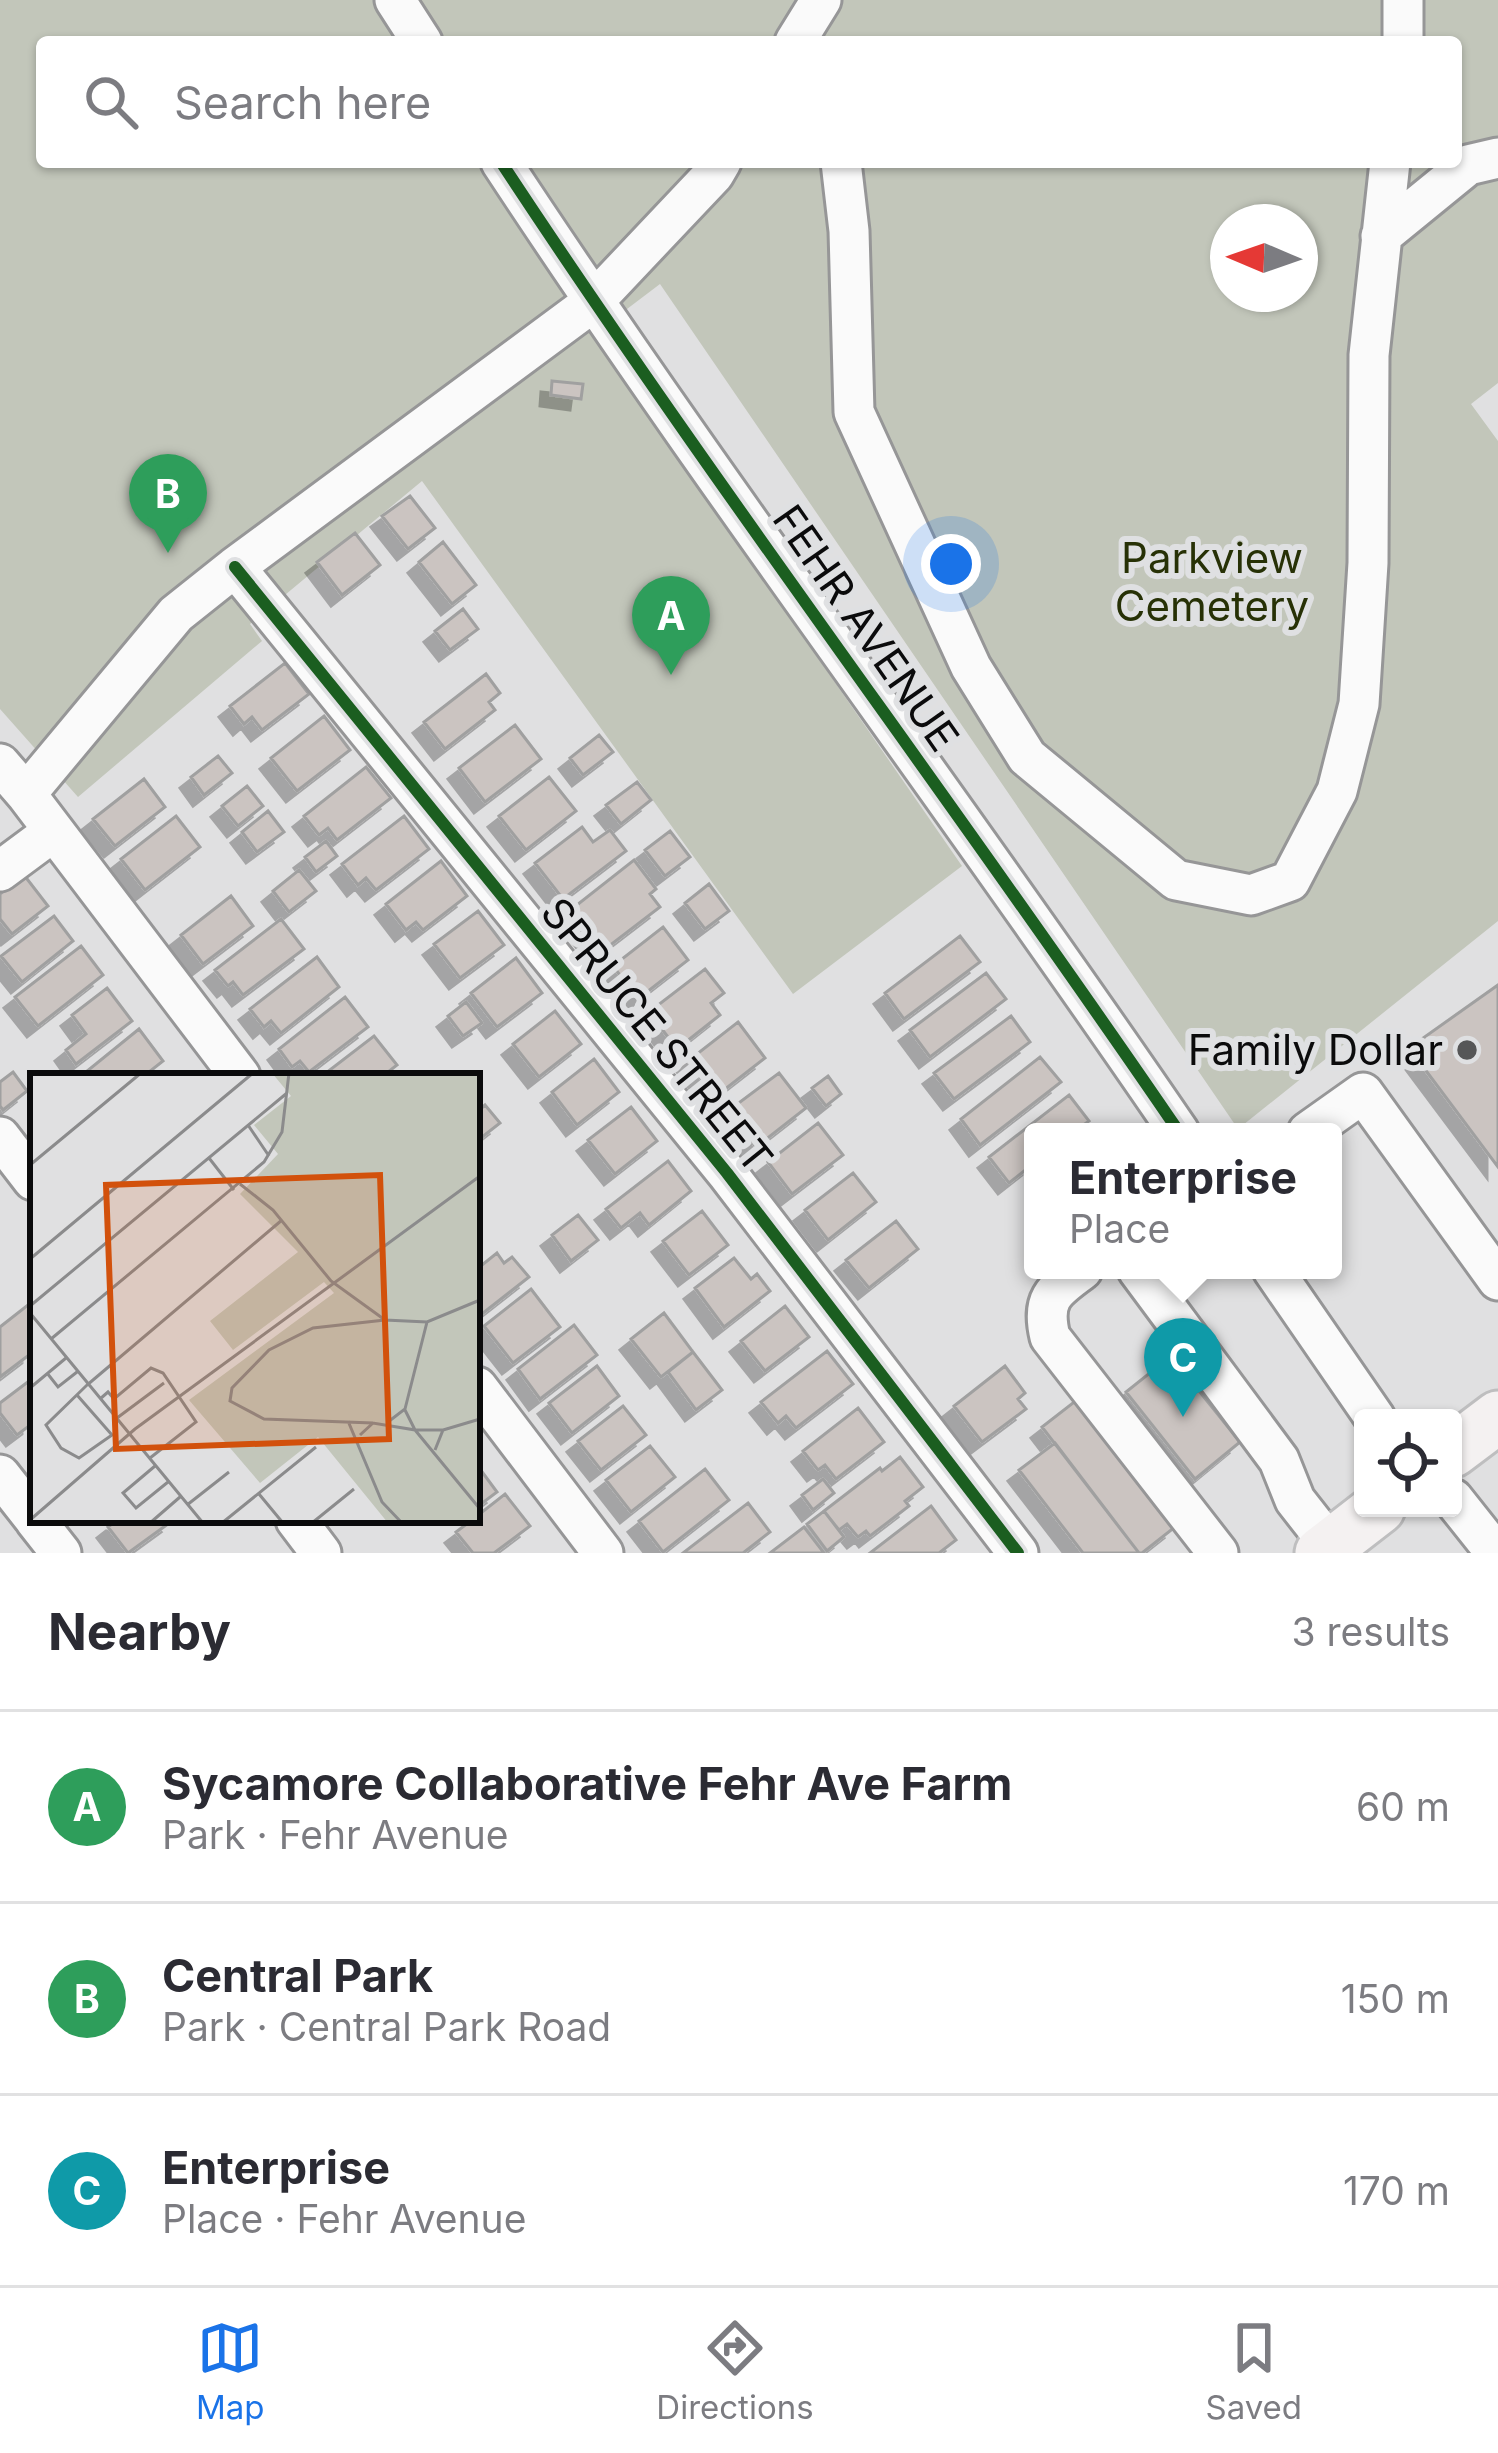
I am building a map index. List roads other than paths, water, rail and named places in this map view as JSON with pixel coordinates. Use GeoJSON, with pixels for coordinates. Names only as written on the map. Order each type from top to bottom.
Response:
{"type":"FeatureCollection","features":[{"type":"Feature","properties":{"kind":"main road"},"geometry":{"type":"LineString","coordinates":[[1462,1444],[1498,1417]]}},
{"type":"Feature","properties":{"kind":"main road"},"geometry":{"type":"LineString","coordinates":[[1326,1549],[1367,1517]]}},
{"type":"Feature","properties":{"kind":"street"},"geometry":{"type":"LineString","coordinates":[[395,0],[418,36]]}},
{"type":"Feature","properties":{"kind":"street"},"geometry":{"type":"LineString","coordinates":[[799,36],[821,0]]}},
{"type":"Feature","properties":{"kind":"street"},"geometry":{"type":"LineString","coordinates":[[821,0],[826,36]]}},
{"type":"Feature","properties":{"kind":"street"},"geometry":{"type":"LineString","coordinates":[[1381,236],[1474,159]]}},
{"type":"Feature","properties":{"kind":"street","name":"FEHR AVENUE"},"geometry":{"type":"LineString","coordinates":[[505,168],[593,302],[1051,944],[1173,1123]]}},
{"type":"Feature","properties":{"kind":"street"},"geometry":{"type":"LineString","coordinates":[[238,1073],[13,779],[176,614],[593,302],[718,168]]}},
{"type":"Feature","properties":{"kind":"street"},"geometry":{"type":"LineString","coordinates":[[842,168],[849,231],[854,412],[971,667],[1027,757],[1176,880],[1251,895],[1290,881],[1336,791],[1360,704],[1368,563],[1370,355],[1389,168]]}},
{"type":"Feature","properties":{"kind":"street","name":"SPRUCE STREET"},"geometry":{"type":"LineString","coordinates":[[235,567],[727,1173],[1018,1553]]}},
{"type":"Feature","properties":{"kind":"street"},"geometry":{"type":"LineString","coordinates":[[0,871],[54,831]]}},
{"type":"Feature","properties":{"kind":"street"},"geometry":{"type":"LineString","coordinates":[[1321,1123],[1363,1093],[1498,1280]]}},
{"type":"Feature","properties":{"kind":"street"},"geometry":{"type":"LineString","coordinates":[[0,1137],[30,1176]]}},
{"type":"Feature","properties":{"kind":"street"},"geometry":{"type":"LineString","coordinates":[[1071,1279],[1053,1293],[1045,1316],[1051,1337],[1218,1553]]}},
{"type":"Feature","properties":{"kind":"street"},"geometry":{"type":"LineString","coordinates":[[1145,1279],[1279,1460],[1295,1500],[1326,1549]]}},
{"type":"Feature","properties":{"kind":"street"},"geometry":{"type":"LineString","coordinates":[[1279,1279],[1369,1409]]}},
{"type":"Feature","properties":{"kind":"street"},"geometry":{"type":"LineString","coordinates":[[480,1391],[603,1553]]}},
{"type":"Feature","properties":{"kind":"street"},"geometry":{"type":"LineString","coordinates":[[0,1474],[30,1514]]}},
{"type":"Feature","properties":{"kind":"street"},"geometry":{"type":"LineString","coordinates":[[1462,1510],[1496,1553]]}},
{"type":"Feature","properties":{"kind":"street"},"geometry":{"type":"LineString","coordinates":[[37,1523],[61,1553]]}},
{"type":"Feature","properties":{"kind":"street"},"geometry":{"type":"LineString","coordinates":[[298,1523],[321,1553]]}},
{"type":"Feature","properties":{"kind":"place","name":"Central Park"},"geometry":{"type":"Point","coordinates":[168,553]}},
{"type":"Feature","properties":{"kind":"place","name":"Sycamore Collaborative Fehr Ave Farm"},"geometry":{"type":"Point","coordinates":[671,675]}},
{"type":"Feature","properties":{"kind":"place","name":"Family Dollar"},"geometry":{"type":"Point","coordinates":[1467,1050]}},
{"type":"Feature","properties":{"kind":"place","name":"Enterprise"},"geometry":{"type":"Point","coordinates":[1183,1417]}},
{"type":"Feature","properties":{"kind":"park label","name":"Parkview Cemetery"},"geometry":{"type":"Point","coordinates":[1212,582]}}]}
